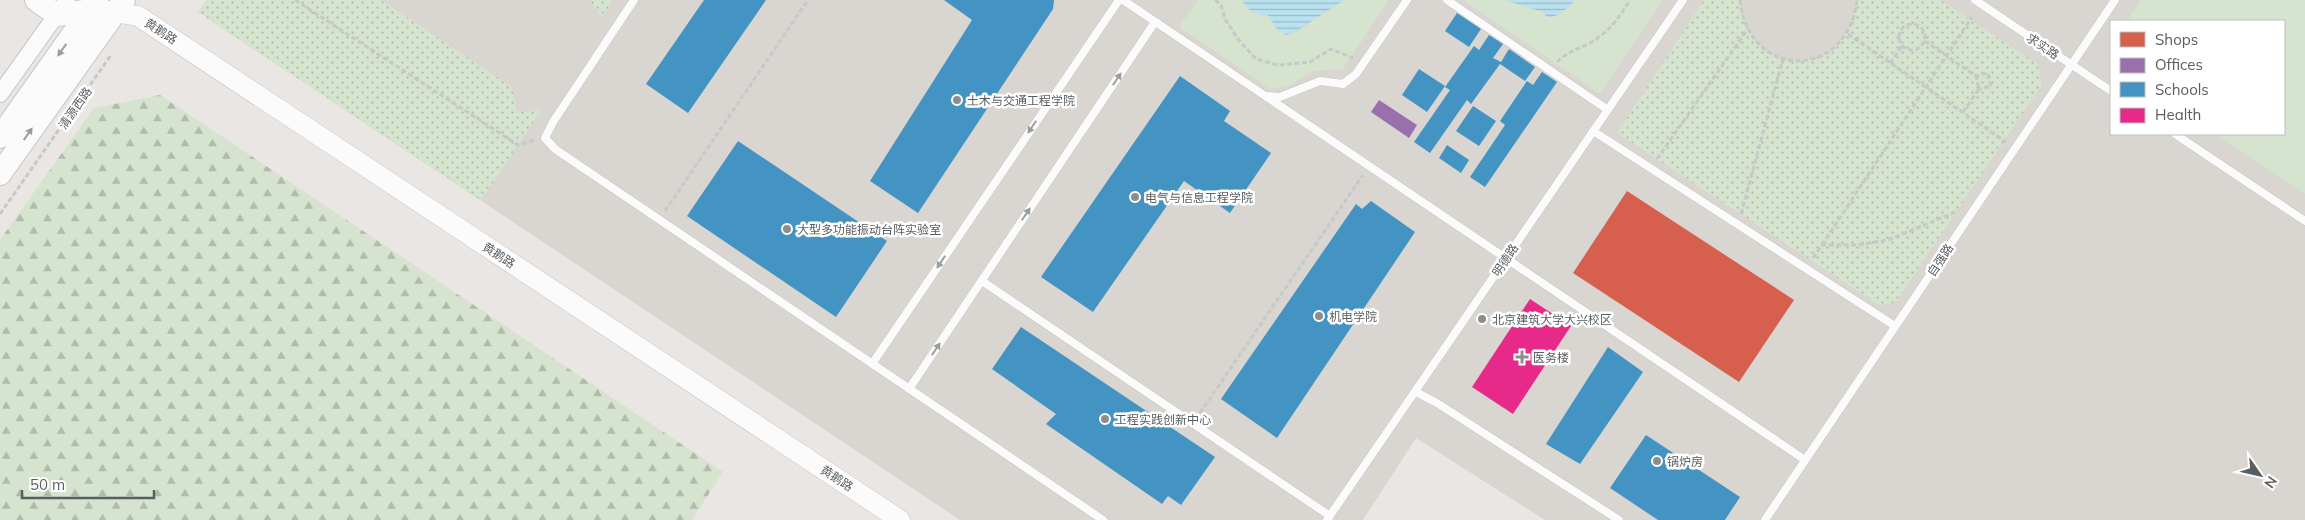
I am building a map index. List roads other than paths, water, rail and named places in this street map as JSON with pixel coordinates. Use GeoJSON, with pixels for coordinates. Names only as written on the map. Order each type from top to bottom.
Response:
{"type":"FeatureCollection","features":[{"type":"Feature","properties":{"kind":"main road"},"geometry":{"type":"LineString","coordinates":[[36,0],[62,7],[103,4]]}},
{"type":"Feature","properties":{"kind":"main road"},"geometry":{"type":"LineString","coordinates":[[0,137],[103,4]]}},
{"type":"Feature","properties":{"kind":"main road","name":"清源西路"},"geometry":{"type":"LineString","coordinates":[[0,174],[103,4]]}},
{"type":"Feature","properties":{"kind":"street","name":"黄鹅路"},"geometry":{"type":"LineString","coordinates":[[103,4],[138,16],[900,520]]}},
{"type":"Feature","properties":{"kind":"street"},"geometry":{"type":"LineString","coordinates":[[0,94],[62,7]]}},
{"type":"Feature","properties":{"kind":"lane"},"geometry":{"type":"LineString","coordinates":[[634,0],[553,122],[545,138],[555,149],[1103,520]]}},
{"type":"Feature","properties":{"kind":"lane"},"geometry":{"type":"LineString","coordinates":[[872,364],[1119,0]]}},
{"type":"Feature","properties":{"kind":"lane"},"geometry":{"type":"LineString","coordinates":[[1123,0],[1805,460]]}},
{"type":"Feature","properties":{"kind":"lane"},"geometry":{"type":"LineString","coordinates":[[1264,96],[1280,97],[1320,81],[1343,84],[1356,74],[1407,0]]}},
{"type":"Feature","properties":{"kind":"lane"},"geometry":{"type":"LineString","coordinates":[[1447,0],[1608,110]]}},
{"type":"Feature","properties":{"kind":"lane","name":"明德路"},"geometry":{"type":"LineString","coordinates":[[1329,518],[1683,0]]}},
{"type":"Feature","properties":{"kind":"lane","name":"求实路"},"geometry":{"type":"LineString","coordinates":[[1975,0],[2110,90]]}},
{"type":"Feature","properties":{"kind":"lane","name":"自强路"},"geometry":{"type":"LineString","coordinates":[[1765,520],[2115,0]]}},
{"type":"Feature","properties":{"kind":"lane"},"geometry":{"type":"LineString","coordinates":[[909,389],[1155,22]]}},
{"type":"Feature","properties":{"kind":"lane"},"geometry":{"type":"LineString","coordinates":[[1593,130],[1895,326]]}},
{"type":"Feature","properties":{"kind":"lane"},"geometry":{"type":"LineString","coordinates":[[2176,135],[2305,221]]}},
{"type":"Feature","properties":{"kind":"lane"},"geometry":{"type":"LineString","coordinates":[[982,281],[1193,423],[1329,518]]}},
{"type":"Feature","properties":{"kind":"lane"},"geometry":{"type":"LineString","coordinates":[[1416,392],[1437,403],[1619,520]]}},
{"type":"Feature","properties":{"kind":"water"},"geometry":{"type":"Polygon","coordinates":[[[1242,0],[1344,0],[1295,32],[1286,35],[1277,29],[1268,15],[1260,15],[1253,12],[1242,0]]]}},
{"type":"Feature","properties":{"kind":"water"},"geometry":{"type":"Polygon","coordinates":[[[1505,0],[1575,0],[1559,14],[1547,17],[1543,12],[1505,0]]]}},
{"type":"Feature","properties":{"kind":"place","name":"土木与交通工程学院"},"geometry":{"type":"Point","coordinates":[957,100]}},
{"type":"Feature","properties":{"kind":"place","name":"电气与信息工程学院"},"geometry":{"type":"Point","coordinates":[1135,197]}},
{"type":"Feature","properties":{"kind":"place","name":"大型多功能振动台阵实验室"},"geometry":{"type":"Point","coordinates":[787,229]}},
{"type":"Feature","properties":{"kind":"place","name":"机电学院"},"geometry":{"type":"Point","coordinates":[1319,316]}},
{"type":"Feature","properties":{"kind":"place","name":"北京建筑大学大兴校区"},"geometry":{"type":"Point","coordinates":[1482,319]}},
{"type":"Feature","properties":{"kind":"place","name":"医务楼"},"geometry":{"type":"Point","coordinates":[1522,357]}},
{"type":"Feature","properties":{"kind":"place","name":"工程实践创新中心"},"geometry":{"type":"Point","coordinates":[1105,419]}},
{"type":"Feature","properties":{"kind":"place","name":"锅炉房"},"geometry":{"type":"Point","coordinates":[1657,461]}}]}
